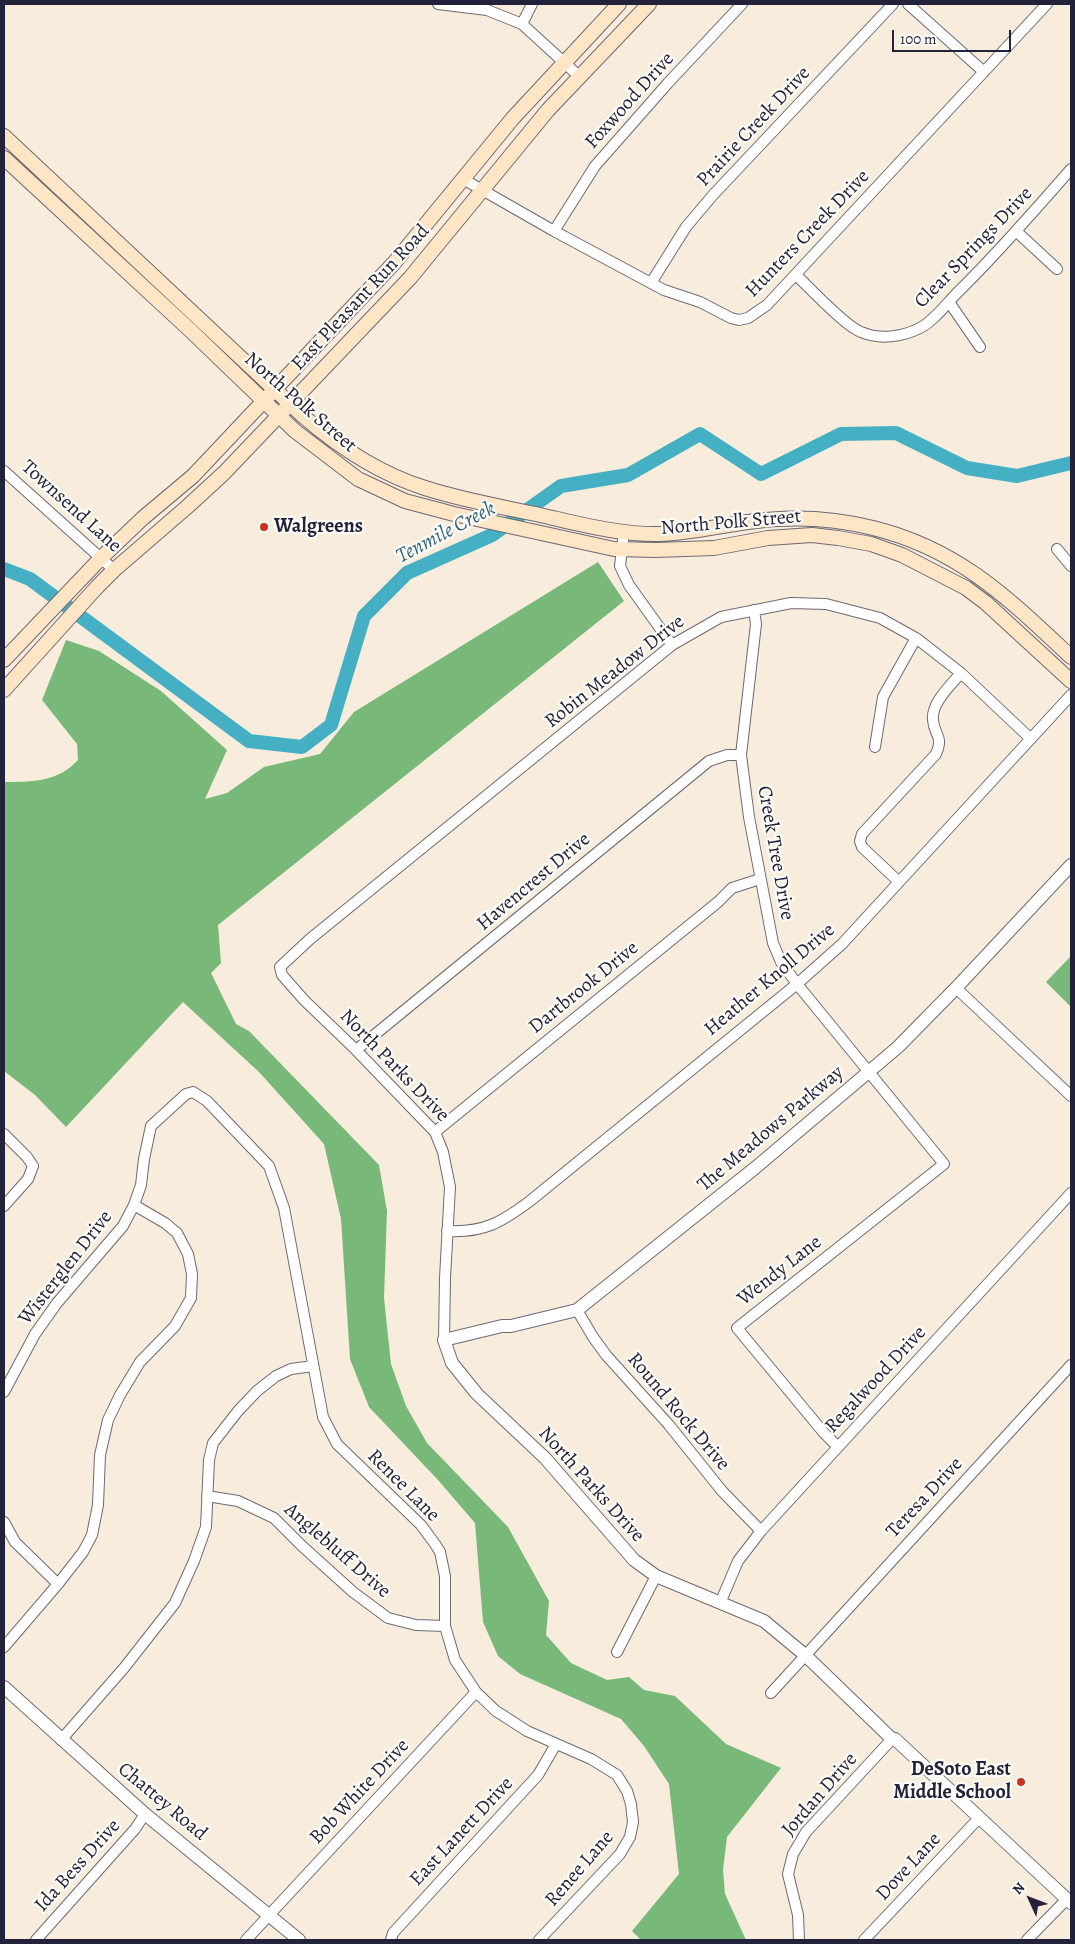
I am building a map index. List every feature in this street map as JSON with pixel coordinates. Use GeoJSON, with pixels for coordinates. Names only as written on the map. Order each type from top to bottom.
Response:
{"type":"FeatureCollection","features":[{"type":"Feature","properties":{"kind":"main road","name":"East Pleasant Run Road"},"geometry":{"type":"LineString","coordinates":[[4,660],[100,558],[143,518],[193,476],[394,264],[513,118],[619,4]]}},
{"type":"Feature","properties":{"kind":"main road","name":"East Pleasant Run Road"},"geometry":{"type":"LineString","coordinates":[[4,690],[97,587],[208,488],[291,404],[410,278],[548,110],[649,4]]}},
{"type":"Feature","properties":{"kind":"main road","name":"North Polk Street"},"geometry":{"type":"LineString","coordinates":[[4,136],[317,428],[376,467],[425,488],[462,498],[624,532],[658,534],[690,532],[748,522],[786,518],[828,521],[872,528],[905,538],[944,554],[976,574],[1018,607],[1071,657]]}},
{"type":"Feature","properties":{"kind":"main road"},"geometry":{"type":"LineString","coordinates":[[4,158],[15,146]]}},
{"type":"Feature","properties":{"kind":"main road","name":"North Polk Street"},"geometry":{"type":"LineString","coordinates":[[4,158],[190,330],[279,416],[316,448],[358,479],[405,501],[454,514],[614,549],[714,548],[768,538],[812,536],[838,538],[871,544],[902,555],[966,588],[986,603],[1071,681]]}},
{"type":"Feature","properties":{"kind":"main road"},"geometry":{"type":"LineString","coordinates":[[64,213],[74,201]]}},
{"type":"Feature","properties":{"kind":"main road"},"geometry":{"type":"LineString","coordinates":[[394,264],[410,278]]}},
{"type":"Feature","properties":{"kind":"main road"},"geometry":{"type":"LineString","coordinates":[[190,330],[200,319]]}},
{"type":"Feature","properties":{"kind":"main road"},"geometry":{"type":"LineString","coordinates":[[193,476],[208,488]]}},
{"type":"Feature","properties":{"kind":"street"},"geometry":{"type":"LineString","coordinates":[[438,4],[487,10],[522,24],[580,77]]}},
{"type":"Feature","properties":{"kind":"street"},"geometry":{"type":"LineString","coordinates":[[522,24],[532,4]]}},
{"type":"Feature","properties":{"kind":"street","name":"Foxwood Drive"},"geometry":{"type":"LineString","coordinates":[[554,231],[595,166],[668,83],[742,4]]}},
{"type":"Feature","properties":{"kind":"street","name":"Prairie Creek Drive"},"geometry":{"type":"LineString","coordinates":[[651,283],[686,227],[713,195],[893,4]]}},
{"type":"Feature","properties":{"kind":"street"},"geometry":{"type":"LineString","coordinates":[[908,4],[984,72]]}},
{"type":"Feature","properties":{"kind":"street","name":"Hunters Creek Drive"},"geometry":{"type":"LineString","coordinates":[[464,179],[554,231],[651,283],[739,320],[748,318],[767,305],[796,275],[1048,4]]}},
{"type":"Feature","properties":{"kind":"street","name":"Clear Springs Drive"},"geometry":{"type":"LineString","coordinates":[[796,275],[860,332],[881,336],[901,335],[921,328],[936,316],[1016,232],[1071,170]]}},
{"type":"Feature","properties":{"kind":"street"},"geometry":{"type":"LineString","coordinates":[[1016,232],[1057,269]]}},
{"type":"Feature","properties":{"kind":"street"},"geometry":{"type":"LineString","coordinates":[[949,302],[980,347]]}},
{"type":"Feature","properties":{"kind":"street","name":"Townsend Lane"},"geometry":{"type":"LineString","coordinates":[[4,471],[114,570]]}},
{"type":"Feature","properties":{"kind":"street"},"geometry":{"type":"LineString","coordinates":[[624,532],[620,566],[629,585],[672,645]]}},
{"type":"Feature","properties":{"kind":"street"},"geometry":{"type":"LineString","coordinates":[[1056,549],[1071,566]]}},
{"type":"Feature","properties":{"kind":"street","name":"Robin Meadow Drive"},"geometry":{"type":"LineString","coordinates":[[280,967],[310,939],[672,645],[721,617],[791,604],[826,604],[880,618],[916,638],[961,673],[1031,740]]}},
{"type":"Feature","properties":{"kind":"street","name":"Creek Tree Drive"},"geometry":{"type":"LineString","coordinates":[[754,610],[756,624],[741,755],[745,795],[773,943],[781,962],[797,984],[944,1164]]}},
{"type":"Feature","properties":{"kind":"street"},"geometry":{"type":"LineString","coordinates":[[875,747],[883,697],[916,638]]}},
{"type":"Feature","properties":{"kind":"street"},"geometry":{"type":"LineString","coordinates":[[899,882],[862,847],[860,841],[862,834],[936,754],[940,744],[933,720],[935,708],[943,694],[961,673]]}},
{"type":"Feature","properties":{"kind":"street","name":"Heather Knoll Drive"},"geometry":{"type":"LineString","coordinates":[[447,1231],[471,1231],[502,1221],[797,984],[842,944],[1031,740],[1071,694]]}},
{"type":"Feature","properties":{"kind":"street","name":"Havencrest Drive"},"geometry":{"type":"LineString","coordinates":[[356,1050],[709,761],[727,756],[741,755]]}},
{"type":"Feature","properties":{"kind":"street","name":"The Meadows Parkway"},"geometry":{"type":"LineString","coordinates":[[444,1340],[577,1310],[729,1189],[898,1047],[1071,865]]}},
{"type":"Feature","properties":{"kind":"street","name":"Dartbrook Drive"},"geometry":{"type":"LineString","coordinates":[[435,1132],[732,888],[760,879]]}},
{"type":"Feature","properties":{"kind":"street","name":"North Parks Drive"},"geometry":{"type":"LineString","coordinates":[[280,967],[282,975],[304,1000],[356,1050],[435,1132],[443,1152],[450,1187],[444,1340],[452,1363],[477,1394],[545,1458],[634,1560],[656,1576],[722,1601],[764,1621],[805,1655],[892,1739],[901,1745],[1069,1901]]}},
{"type":"Feature","properties":{"kind":"street"},"geometry":{"type":"LineString","coordinates":[[956,988],[1071,1096]]}},
{"type":"Feature","properties":{"kind":"street","name":"Wisterglen Drive"},"geometry":{"type":"LineString","coordinates":[[4,1392],[35,1334],[57,1303],[123,1226],[134,1205],[141,1185],[151,1126],[176,1102],[186,1094],[193,1092]]}},
{"type":"Feature","properties":{"kind":"street","name":"Renee Lane"},"geometry":{"type":"LineString","coordinates":[[193,1092],[207,1101],[269,1166],[284,1208],[323,1417],[337,1444],[421,1525],[440,1552],[445,1576],[445,1626],[455,1660],[476,1692],[496,1711],[527,1731],[591,1759],[617,1775],[628,1791],[633,1822],[630,1837],[620,1854],[539,1940]]}},
{"type":"Feature","properties":{"kind":"street"},"geometry":{"type":"LineString","coordinates":[[4,1134],[27,1157],[33,1166],[31,1173],[20,1189],[4,1206]]}},
{"type":"Feature","properties":{"kind":"street","name":"Wendy Lane"},"geometry":{"type":"LineString","coordinates":[[838,1447],[824,1433],[737,1328],[944,1164]]}},
{"type":"Feature","properties":{"kind":"street","name":"Regalwood Drive"},"geometry":{"type":"LineString","coordinates":[[722,1601],[738,1561],[761,1531],[1071,1193]]}},
{"type":"Feature","properties":{"kind":"street"},"geometry":{"type":"LineString","coordinates":[[4,1647],[58,1584],[83,1552],[92,1536],[98,1506],[100,1455],[108,1420],[120,1395],[140,1362],[175,1326],[191,1298],[192,1274],[188,1254],[177,1233],[165,1223],[134,1205]]}},
{"type":"Feature","properties":{"kind":"street","name":"Round Rock Drive"},"geometry":{"type":"LineString","coordinates":[[577,1310],[593,1338],[606,1355],[669,1425],[722,1491],[761,1531]]}},
{"type":"Feature","properties":{"kind":"street","name":"Teresa Drive"},"geometry":{"type":"LineString","coordinates":[[771,1693],[1071,1365]]}},
{"type":"Feature","properties":{"kind":"street"},"geometry":{"type":"LineString","coordinates":[[62,1740],[124,1668],[175,1603],[194,1561],[206,1527],[209,1460],[213,1443],[257,1391],[276,1376],[291,1369],[313,1366]]}},
{"type":"Feature","properties":{"kind":"street","name":"Anglebluff Drive"},"geometry":{"type":"LineString","coordinates":[[207,1496],[238,1501],[274,1518],[353,1592],[388,1618],[416,1625],[445,1626]]}},
{"type":"Feature","properties":{"kind":"street"},"geometry":{"type":"LineString","coordinates":[[4,1522],[15,1542],[58,1584]]}},
{"type":"Feature","properties":{"kind":"street"},"geometry":{"type":"LineString","coordinates":[[618,1652],[656,1576]]}},
{"type":"Feature","properties":{"kind":"street","name":"Chattey Road"},"geometry":{"type":"LineString","coordinates":[[4,1687],[145,1814],[299,1940]]}},
{"type":"Feature","properties":{"kind":"street","name":"Bob White Drive"},"geometry":{"type":"LineString","coordinates":[[246,1940],[476,1692]]}},
{"type":"Feature","properties":{"kind":"street","name":"Jordan Drive"},"geometry":{"type":"LineString","coordinates":[[799,1940],[798,1915],[788,1874],[793,1854],[806,1832],[892,1739]]}},
{"type":"Feature","properties":{"kind":"street","name":"East Lanett Drive"},"geometry":{"type":"LineString","coordinates":[[391,1940],[393,1933],[538,1775],[556,1744]]}},
{"type":"Feature","properties":{"kind":"street","name":"Ida Bess Drive"},"geometry":{"type":"LineString","coordinates":[[36,1940],[135,1829],[145,1814]]}},
{"type":"Feature","properties":{"kind":"street","name":"Dove Lane"},"geometry":{"type":"LineString","coordinates":[[864,1940],[979,1818]]}},
{"type":"Feature","properties":{"kind":"street"},"geometry":{"type":"LineString","coordinates":[[1027,1940],[1069,1901]]}},
{"type":"Feature","properties":{"kind":"green space"},"geometry":{"type":"Polygon","coordinates":[[[598,562],[624,601],[218,925],[221,963],[211,973],[236,1024],[249,1031],[379,1165],[387,1211],[384,1298],[391,1364],[406,1406],[427,1443],[508,1527],[549,1601],[546,1635],[571,1663],[607,1680],[629,1677],[644,1690],[675,1696],[726,1744],[781,1768],[727,1837],[723,1870],[725,1894],[746,1940],[641,1940],[632,1931],[679,1874],[669,1784],[644,1746],[621,1719],[520,1674],[498,1656],[483,1622],[475,1523],[438,1480],[369,1407],[350,1359],[341,1219],[324,1144],[259,1072],[183,1002],[66,1127],[35,1095],[4,1071],[4,782],[25,782],[53,777],[62,773],[78,760],[77,744],[42,700],[66,640],[99,651],[161,691],[227,750],[205,799],[227,793],[264,767],[320,754],[354,712],[598,562]]]}},
{"type":"Feature","properties":{"kind":"green space"},"geometry":{"type":"Polygon","coordinates":[[[1071,956],[1071,1007],[1046,982],[1071,956]]]}},
{"type":"Feature","properties":{"kind":"waterway","name":"Tenmile Creek"},"geometry":{"type":"LineString","coordinates":[[4,569],[30,579],[249,741],[302,747],[331,725],[364,616],[407,573],[492,535],[561,486],[628,475],[700,434],[761,474],[841,434],[896,433],[967,468],[1017,476],[1071,463]]}},
{"type":"Feature","properties":{"kind":"place","name":"Walgreens"},"geometry":{"type":"Point","coordinates":[264,527]}},
{"type":"Feature","properties":{"kind":"place","name":"DeSoto East Middle School"},"geometry":{"type":"Point","coordinates":[1021,1782]}}]}
